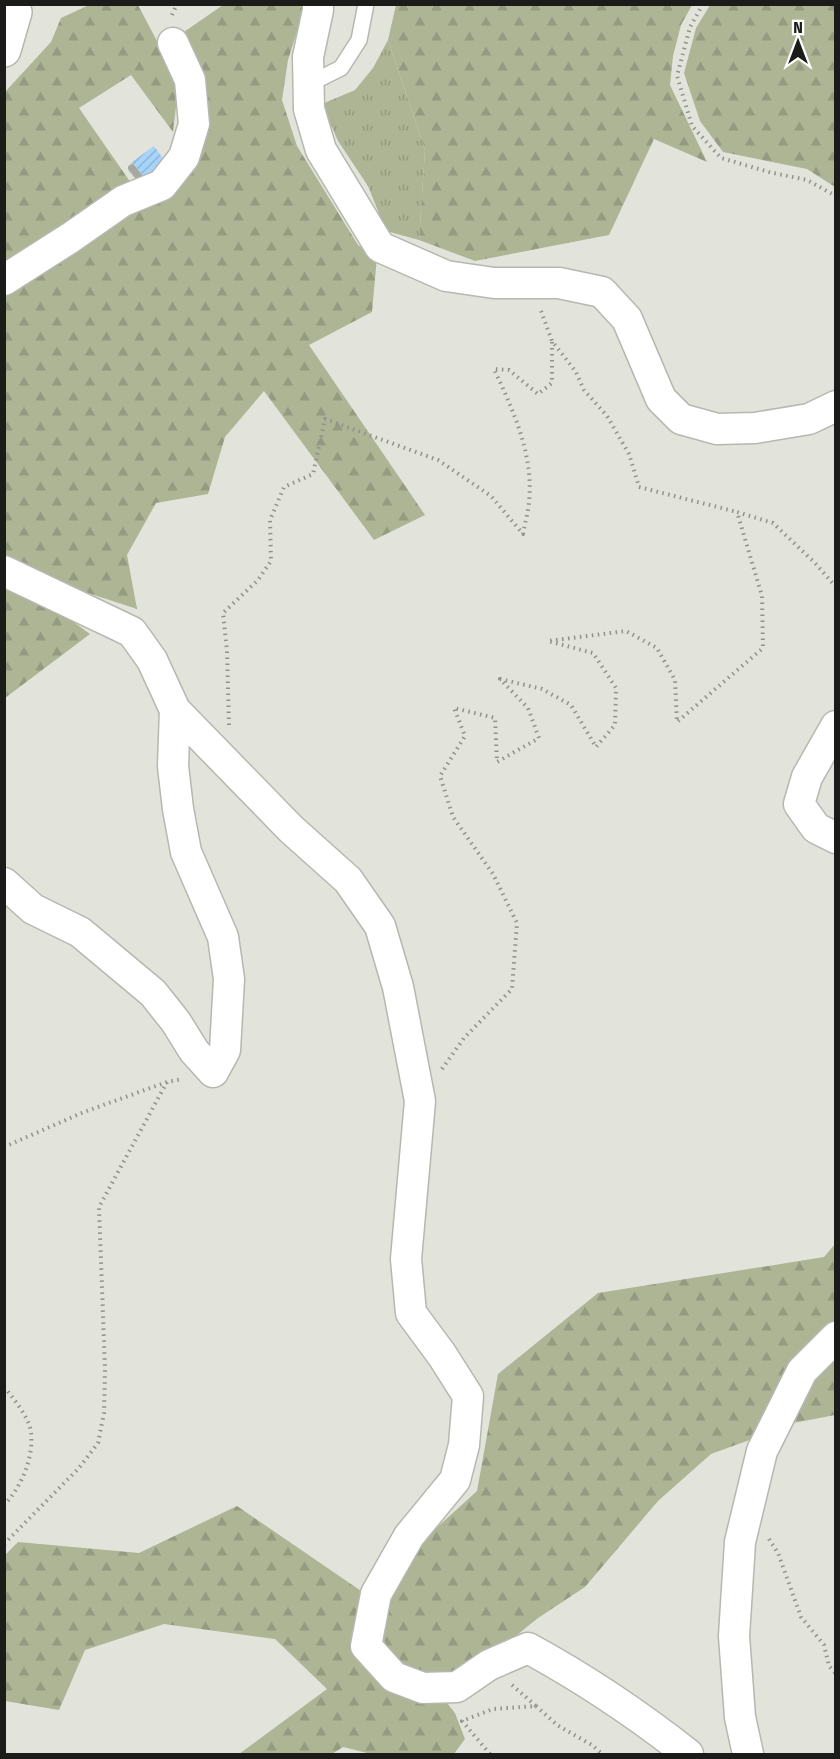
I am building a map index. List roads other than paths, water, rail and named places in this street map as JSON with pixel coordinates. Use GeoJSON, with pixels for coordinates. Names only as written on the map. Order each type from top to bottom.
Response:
{"type":"FeatureCollection","features":[{"type":"Feature","properties":{"kind":"main road"},"geometry":{"type":"LineString","coordinates":[[4,50],[15,12],[12,4]]}},
{"type":"Feature","properties":{"kind":"street"},"geometry":{"type":"LineString","coordinates":[[318,4],[308,57],[309,109],[321,150],[380,247],[446,276],[494,283],[559,283],[602,292],[627,319],[661,399],[681,419],[717,429],[755,428],[808,419],[836,406]]}},
{"type":"Feature","properties":{"kind":"street"},"geometry":{"type":"LineString","coordinates":[[4,280],[123,201],[162,185],[184,157],[194,124],[190,80],[173,43]]}},
{"type":"Feature","properties":{"kind":"street"},"geometry":{"type":"LineString","coordinates":[[4,571],[132,632],[152,660],[175,710],[291,829],[348,880],[380,926],[398,987],[420,1101],[406,1259],[411,1313],[468,1396],[464,1445],[455,1480],[409,1536],[376,1594],[366,1646],[394,1677],[423,1688],[457,1687],[489,1665],[528,1648],[579,1677],[641,1718],[688,1755]]}},
{"type":"Feature","properties":{"kind":"street"},"geometry":{"type":"LineString","coordinates":[[4,884],[33,909],[80,932],[153,993],[194,1051],[213,1072],[225,1050],[229,979],[223,937],[186,852],[173,766],[175,710]]}},
{"type":"Feature","properties":{"kind":"street"},"geometry":{"type":"LineString","coordinates":[[836,726],[807,777],[799,804],[816,828],[836,838]]}},
{"type":"Feature","properties":{"kind":"street"},"geometry":{"type":"LineString","coordinates":[[748,1755],[740,1717],[734,1636],[740,1542],[762,1451],[802,1371],[836,1337]]}},
{"type":"Feature","properties":{"kind":"lane"},"geometry":{"type":"LineString","coordinates":[[309,84],[341,68],[359,40],[366,4]]}}]}
